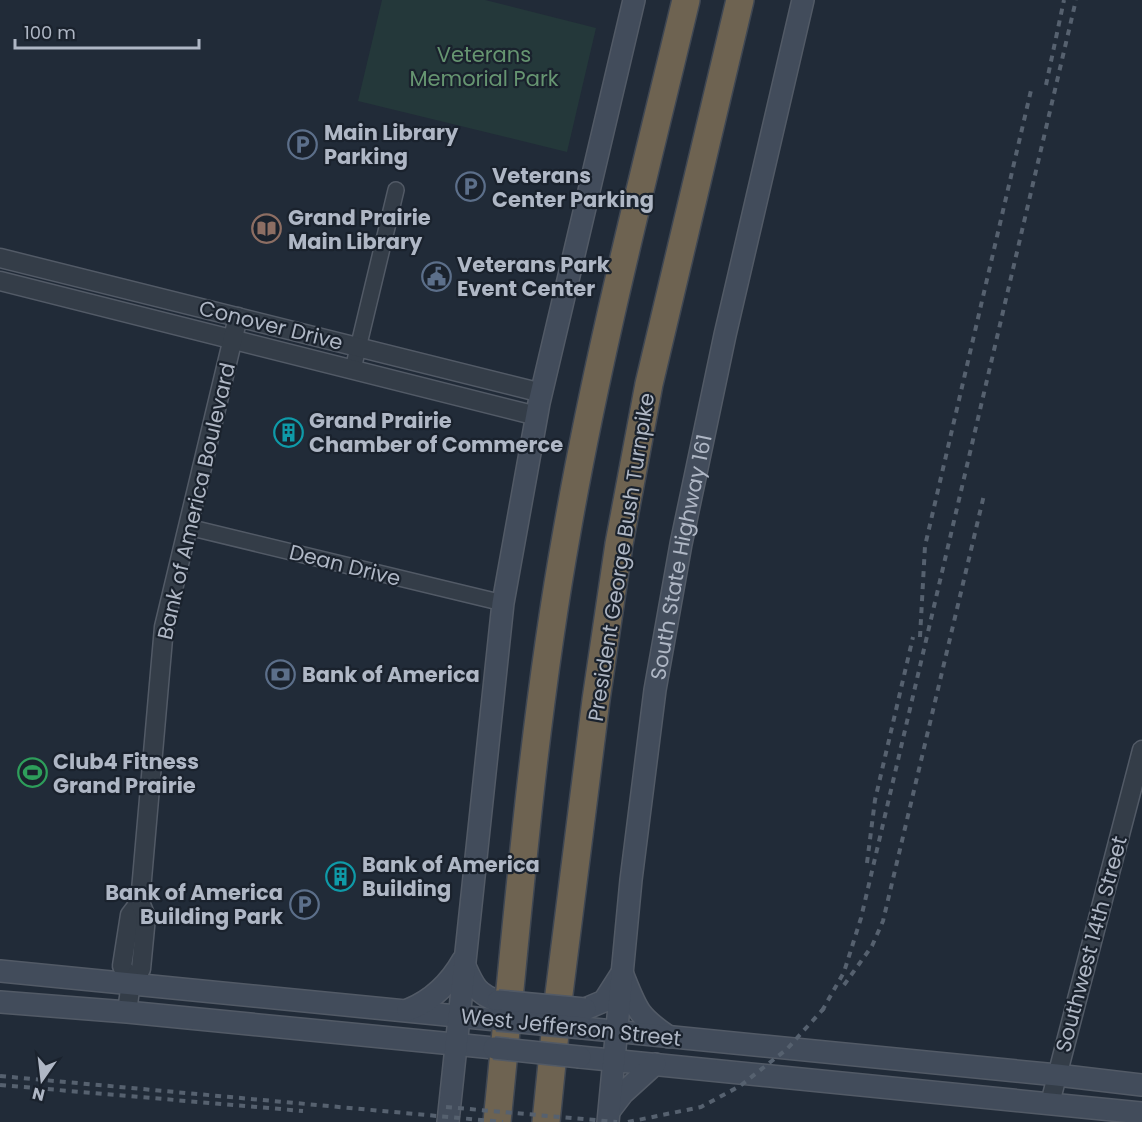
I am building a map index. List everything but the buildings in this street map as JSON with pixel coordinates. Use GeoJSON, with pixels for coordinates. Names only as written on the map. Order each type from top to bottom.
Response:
{"type":"FeatureCollection","features":[{"type":"Feature","properties":{"kind":"highway"},"geometry":{"type":"LineString","coordinates":[[497,1122],[534,765],[566,534],[598,372],[686,0]]}},
{"type":"Feature","properties":{"kind":"highway","name":"President George Bush Turnpike"},"geometry":{"type":"LineString","coordinates":[[546,1122],[561,970],[603,644],[619,544],[649,384],[740,0]]}},
{"type":"Feature","properties":{"kind":"main road"},"geometry":{"type":"LineString","coordinates":[[448,1122],[503,603],[537,416],[634,0]]}},
{"type":"Feature","properties":{"kind":"main road","name":"South State Highway 161"},"geometry":{"type":"LineString","coordinates":[[609,1116],[631,880],[655,690],[681,544],[725,335],[803,0]]}},
{"type":"Feature","properties":{"kind":"main road"},"geometry":{"type":"LineString","coordinates":[[408,1010],[418,1006],[444,988],[464,960]]}},
{"type":"Feature","properties":{"kind":"main road"},"geometry":{"type":"LineString","coordinates":[[464,960],[474,986],[498,1010]]}},
{"type":"Feature","properties":{"kind":"main road","name":"West Jefferson Street"},"geometry":{"type":"LineString","coordinates":[[0,971],[459,1015],[498,1010],[584,1019],[616,1032],[1142,1085]]}},
{"type":"Feature","properties":{"kind":"main road"},"geometry":{"type":"LineString","coordinates":[[584,1019],[604,1001],[622,972]]}},
{"type":"Feature","properties":{"kind":"main road"},"geometry":{"type":"LineString","coordinates":[[622,972],[639,1013],[649,1024],[669,1037]]}},
{"type":"Feature","properties":{"kind":"main road","name":"West Jefferson Street"},"geometry":{"type":"LineString","coordinates":[[0,1002],[127,1012],[1142,1113]]}},
{"type":"Feature","properties":{"kind":"main road"},"geometry":{"type":"LineString","coordinates":[[609,1116],[623,1093],[655,1064]]}},
{"type":"Feature","properties":{"kind":"street"},"geometry":{"type":"LineString","coordinates":[[353,369],[396,190]]}},
{"type":"Feature","properties":{"kind":"street","name":"Conover Drive"},"geometry":{"type":"LineString","coordinates":[[0,258],[542,393]]}},
{"type":"Feature","properties":{"kind":"street","name":"Conover Drive"},"geometry":{"type":"LineString","coordinates":[[0,281],[537,416]]}},
{"type":"Feature","properties":{"kind":"street","name":"Bank of America Boulevard"},"geometry":{"type":"LineString","coordinates":[[127,1012],[131,982],[122,966],[130,915],[140,902],[164,627],[238,317]]}},
{"type":"Feature","properties":{"kind":"street","name":"Dean Drive"},"geometry":{"type":"LineString","coordinates":[[188,527],[503,603]]}},
{"type":"Feature","properties":{"kind":"street","name":"Southwest 14th Street"},"geometry":{"type":"LineString","coordinates":[[1050,1103],[1140,769],[1142,750]]}},
{"type":"Feature","properties":{"kind":"green space","name":"Veterans Memorial Park"},"geometry":{"type":"Polygon","coordinates":[[[382,0],[485,0],[596,28],[567,152],[358,101],[382,0]]]}},
{"type":"Feature","properties":{"kind":"railway"},"geometry":{"type":"LineString","coordinates":[[1046,85],[1064,0]]}},
{"type":"Feature","properties":{"kind":"railway"},"geometry":{"type":"LineString","coordinates":[[822,1011],[844,972],[861,918],[1076,0]]}},
{"type":"Feature","properties":{"kind":"railway"},"geometry":{"type":"LineString","coordinates":[[920,637],[925,546],[1032,86]]}},
{"type":"Feature","properties":{"kind":"railway"},"geometry":{"type":"LineString","coordinates":[[844,985],[872,946],[883,921],[984,495]]}},
{"type":"Feature","properties":{"kind":"railway"},"geometry":{"type":"LineString","coordinates":[[867,863],[875,800],[913,637]]}},
{"type":"Feature","properties":{"kind":"railway"},"geometry":{"type":"LineString","coordinates":[[628,1122],[701,1107],[740,1086],[787,1049],[826,1006]]}},
{"type":"Feature","properties":{"kind":"railway"},"geometry":{"type":"LineString","coordinates":[[0,1076],[503,1122]]}},
{"type":"Feature","properties":{"kind":"railway"},"geometry":{"type":"LineString","coordinates":[[0,1085],[303,1111]]}},
{"type":"Feature","properties":{"kind":"railway"},"geometry":{"type":"LineString","coordinates":[[446,1107],[617,1122]]}},
{"type":"Feature","properties":{"kind":"place","name":"Main Library Parking"},"geometry":{"type":"Point","coordinates":[303,144]}},
{"type":"Feature","properties":{"kind":"place","name":"Veterans Center Parking"},"geometry":{"type":"Point","coordinates":[471,187]}},
{"type":"Feature","properties":{"kind":"place","name":"Grand Prairie Main Library"},"geometry":{"type":"Point","coordinates":[267,229]}},
{"type":"Feature","properties":{"kind":"place","name":"Veterans Park Event Center"},"geometry":{"type":"Point","coordinates":[436,276]}},
{"type":"Feature","properties":{"kind":"place","name":"Grand Prairie Chamber of Commerce"},"geometry":{"type":"Point","coordinates":[288,432]}},
{"type":"Feature","properties":{"kind":"place","name":"Bank of America"},"geometry":{"type":"Point","coordinates":[281,674]}},
{"type":"Feature","properties":{"kind":"place","name":"Club4 Fitness Grand Prairie"},"geometry":{"type":"Point","coordinates":[32,773]}},
{"type":"Feature","properties":{"kind":"place","name":"Bank of America Building"},"geometry":{"type":"Point","coordinates":[341,876]}},
{"type":"Feature","properties":{"kind":"place","name":"Bank of America Building Park"},"geometry":{"type":"Point","coordinates":[304,904]}}]}
